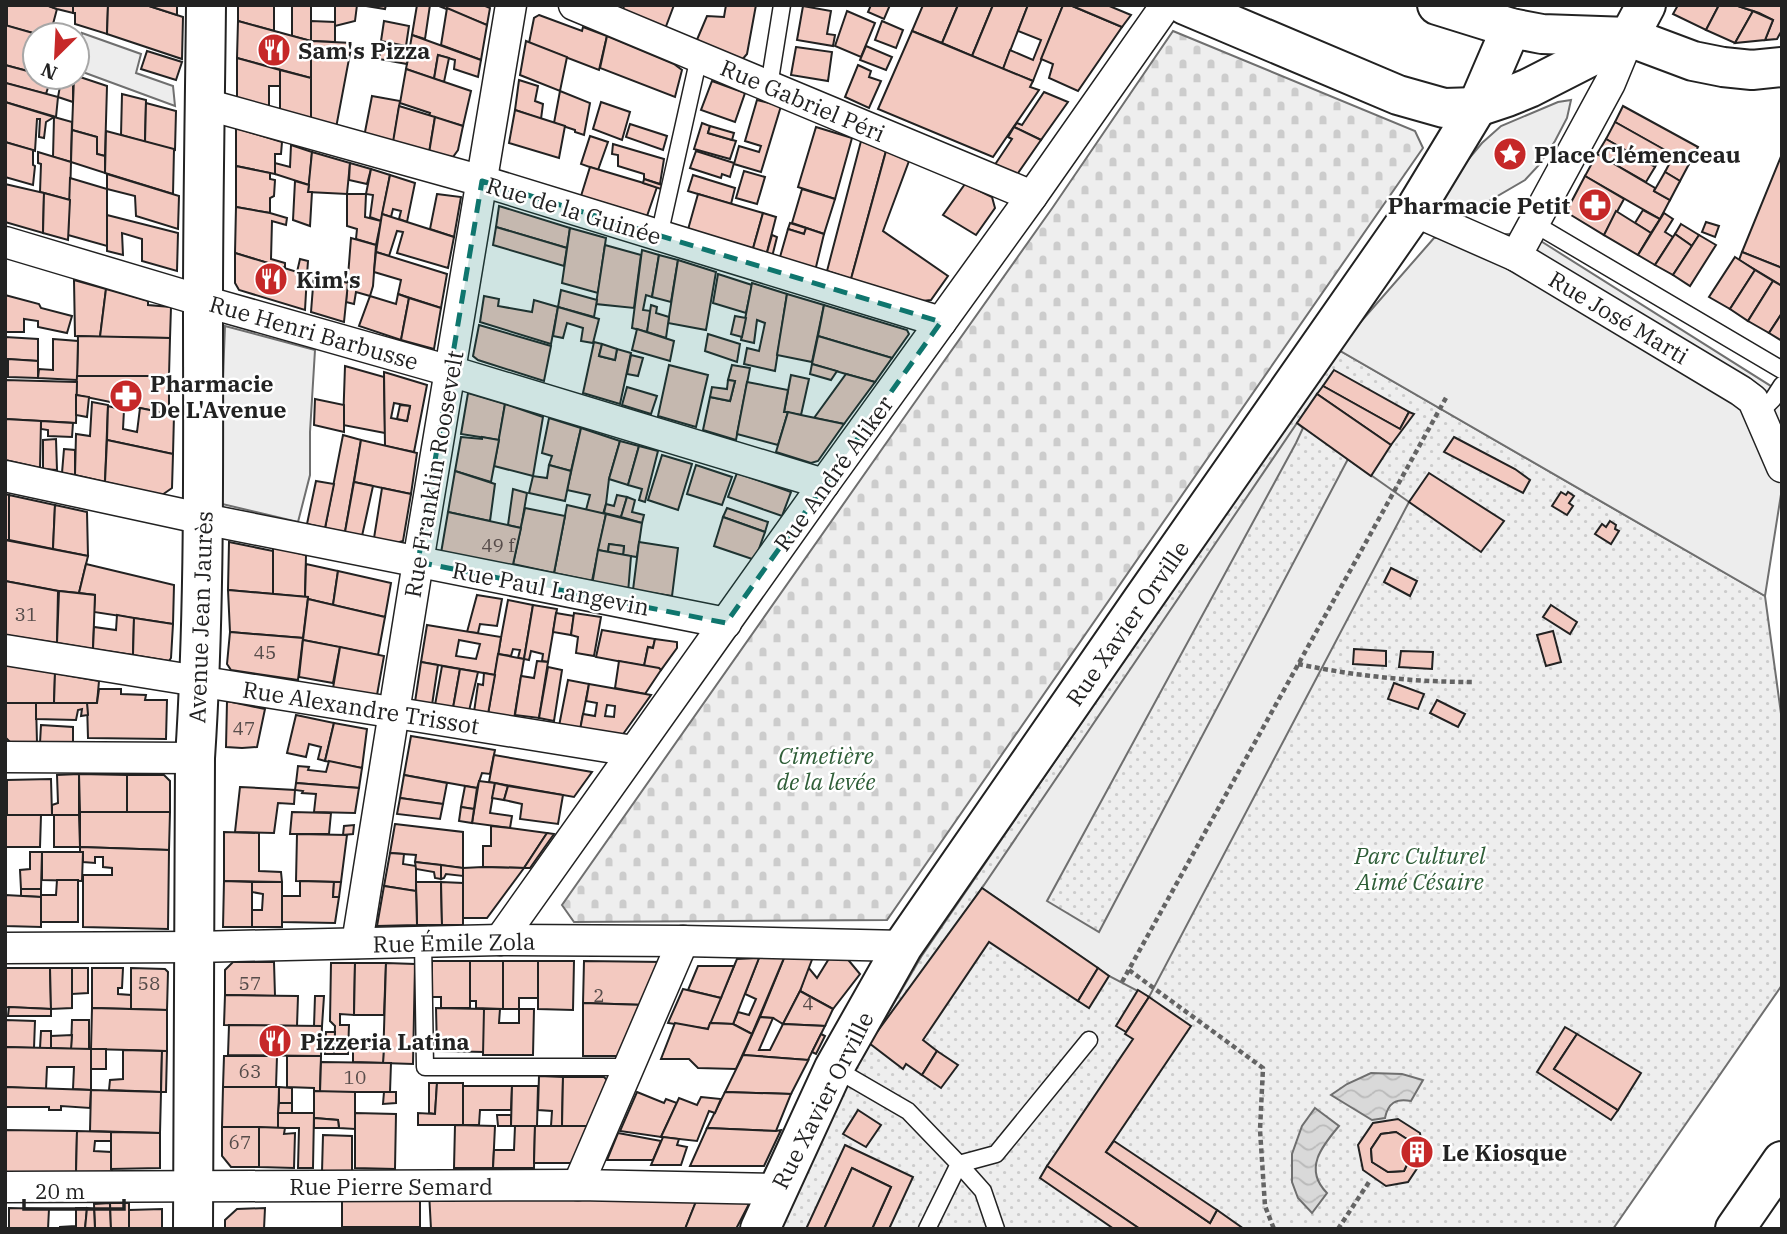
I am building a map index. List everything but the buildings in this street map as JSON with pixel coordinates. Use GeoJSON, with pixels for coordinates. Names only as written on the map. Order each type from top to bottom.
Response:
{"type":"FeatureCollection","features":[{"type":"Feature","properties":{"kind":"main road","name":"Avenue Jean Jaurès"},"geometry":{"type":"LineString","coordinates":[[193,1229],[195,758],[204,519],[206,5]]}},
{"type":"Feature","properties":{"kind":"main road"},"geometry":{"type":"LineString","coordinates":[[1185,5],[1398,95],[1444,108],[1477,107],[1529,88],[1638,21]]}},
{"type":"Feature","properties":{"kind":"main road"},"geometry":{"type":"LineString","coordinates":[[1437,5],[1514,17],[1542,34],[1638,21],[1693,61],[1752,70],[1782,67]]}},
{"type":"Feature","properties":{"kind":"main road","name":"Rue Xavier Orville"},"geometry":{"type":"LineString","coordinates":[[760,1229],[834,1068],[903,946],[1414,211],[1477,107],[1514,17]]}},
{"type":"Feature","properties":{"kind":"main road"},"geometry":{"type":"LineString","coordinates":[[1735,1229],[1782,1161]]}},
{"type":"Feature","properties":{"kind":"street","name":"Rue Franklin Roosevelt"},"geometry":{"type":"LineString","coordinates":[[357,943],[511,5]]}},
{"type":"Feature","properties":{"kind":"street","name":"Rue Gabriel Péri"},"geometry":{"type":"LineString","coordinates":[[574,5],[1032,196]]}},
{"type":"Feature","properties":{"kind":"street","name":"Rue André Aliker"},"geometry":{"type":"LineString","coordinates":[[500,940],[1166,5]]}},
{"type":"Feature","properties":{"kind":"street"},"geometry":{"type":"LineString","coordinates":[[1516,256],[1610,83],[1638,21]]}},
{"type":"Feature","properties":{"kind":"street","name":"Rue de la Guinée"},"geometry":{"type":"LineString","coordinates":[[205,104],[482,181],[941,322]]}},
{"type":"Feature","properties":{"kind":"street","name":"Rue José Marti"},"geometry":{"type":"LineString","coordinates":[[1414,211],[1516,256],[1741,391],[1753,400],[1782,467]]}},
{"type":"Feature","properties":{"kind":"street","name":"Rue Henri Barbusse"},"geometry":{"type":"LineString","coordinates":[[5,242],[450,371],[824,484]]}},
{"type":"Feature","properties":{"kind":"street","name":"Rue Paul Langevin"},"geometry":{"type":"LineString","coordinates":[[5,476],[204,519],[726,623]]}},
{"type":"Feature","properties":{"kind":"street","name":"Rue Alexandre Trissot"},"geometry":{"type":"LineString","coordinates":[[5,650],[633,751]]}},
{"type":"Feature","properties":{"kind":"street"},"geometry":{"type":"LineString","coordinates":[[5,757],[195,758]]}},
{"type":"Feature","properties":{"kind":"street","name":"Rue Émile Zola"},"geometry":{"type":"LineString","coordinates":[[5,948],[500,940],[903,946]]}},
{"type":"Feature","properties":{"kind":"street"},"geometry":{"type":"LineString","coordinates":[[578,1185],[684,941]]}},
{"type":"Feature","properties":{"kind":"street","name":"Rue Pierre Semard"},"geometry":{"type":"LineString","coordinates":[[5,1187],[578,1185],[778,1189]]}},
{"type":"Feature","properties":{"kind":"lane"},"geometry":{"type":"LineString","coordinates":[[769,86],[782,5]]}},
{"type":"Feature","properties":{"kind":"lane"},"geometry":{"type":"LineString","coordinates":[[659,236],[699,57]]}},
{"type":"Feature","properties":{"kind":"lane","name":"Rue José Marti"},"geometry":{"type":"LineString","coordinates":[[1533,223],[1782,370]]}},
{"type":"Feature","properties":{"kind":"lane"},"geometry":{"type":"LineString","coordinates":[[1759,413],[1782,385]]}},
{"type":"Feature","properties":{"kind":"lane"},"geometry":{"type":"LineString","coordinates":[[423,942],[425,1067],[629,1067]]}},
{"type":"Feature","properties":{"kind":"lane"},"geometry":{"type":"LineString","coordinates":[[927,1229],[960,1164],[996,1154],[1089,1040]]}},
{"type":"Feature","properties":{"kind":"lane"},"geometry":{"type":"LineString","coordinates":[[834,1068],[908,1111],[983,1191],[996,1229]]}},
{"type":"Feature","properties":{"kind":"path"},"geometry":{"type":"LineString","coordinates":[[1122,982],[1447,396]]}},
{"type":"Feature","properties":{"kind":"path"},"geometry":{"type":"LineString","coordinates":[[1298,664],[1429,682],[1472,682]]}},
{"type":"Feature","properties":{"kind":"path"},"geometry":{"type":"LineString","coordinates":[[1129,970],[1263,1068],[1261,1155],[1265,1206],[1274,1229]]}},
{"type":"Feature","properties":{"kind":"path"},"geometry":{"type":"LineString","coordinates":[[1338,1229],[1369,1182]]}},
{"type":"Feature","properties":{"kind":"highlighted area"},"geometry":{"type":"Polygon","coordinates":[[[482,181],[941,322],[726,623],[418,562],[482,181]]]}},
{"type":"Feature","properties":{"kind":"green space","name":"Cimetière de la levée"},"geometry":{"type":"Polygon","coordinates":[[[1173,31],[1415,131],[1423,148],[887,920],[574,922],[562,905],[1053,207],[1173,31]]]}},
{"type":"Feature","properties":{"kind":"green space","name":"Parc Culturel Aimé Césaire"},"geometry":{"type":"Polygon","coordinates":[[[1337,349],[1765,596],[1782,721],[1782,985],[1613,1229],[779,1229],[843,1090],[921,957],[1337,349]]]}},
{"type":"Feature","properties":{"kind":"shaded area"},"geometry":{"type":"Polygon","coordinates":[[[91,36],[141,54],[136,73],[173,86],[175,106],[91,75],[91,36]]]}},
{"type":"Feature","properties":{"kind":"shaded area","name":"Place Clémenceau"},"geometry":{"type":"Polygon","coordinates":[[[1571,100],[1567,118],[1555,141],[1525,180],[1482,205],[1438,208],[1456,174],[1482,143],[1501,126],[1558,102],[1571,100]]]}},
{"type":"Feature","properties":{"kind":"shaded area"},"geometry":{"type":"Polygon","coordinates":[[[1528,233],[1782,393],[1782,488],[1765,596],[1337,349],[1434,238],[1528,233]]]}},
{"type":"Feature","properties":{"kind":"shaded area"},"geometry":{"type":"Polygon","coordinates":[[[225,326],[315,350],[310,475],[298,522],[218,503],[225,326]]]}},
{"type":"Feature","properties":{"kind":"shaded area"},"geometry":{"type":"Polygon","coordinates":[[[1297,423],[1303,428],[1296,443],[1047,901],[1099,932],[1348,459],[1409,502],[1149,997],[1109,976],[982,888],[1297,423]]]}},
{"type":"Feature","properties":{"kind":"water"},"geometry":{"type":"Polygon","coordinates":[[[1371,1073],[1402,1074],[1423,1080],[1411,1101],[1401,1100],[1394,1103],[1385,1118],[1372,1120],[1331,1095],[1371,1073]]]}},
{"type":"Feature","properties":{"kind":"water"},"geometry":{"type":"Polygon","coordinates":[[[1315,1108],[1339,1126],[1318,1158],[1316,1175],[1327,1193],[1312,1213],[1298,1198],[1292,1182],[1292,1154],[1302,1126],[1315,1108]]]}},
{"type":"Feature","properties":{"kind":"place","name":"Sam's Pizza"},"geometry":{"type":"Point","coordinates":[274,50]}},
{"type":"Feature","properties":{"kind":"place","name":"Place Clémenceau"},"geometry":{"type":"Point","coordinates":[1510,154]}},
{"type":"Feature","properties":{"kind":"place","name":"Pharmacie Petit"},"geometry":{"type":"Point","coordinates":[1595,205]}},
{"type":"Feature","properties":{"kind":"place","name":"Kim's"},"geometry":{"type":"Point","coordinates":[271,279]}},
{"type":"Feature","properties":{"kind":"place","name":"Pharmacie De L'Avenue"},"geometry":{"type":"Point","coordinates":[126,396]}},
{"type":"Feature","properties":{"kind":"place","name":"Pizzeria Latina"},"geometry":{"type":"Point","coordinates":[275,1041]}},
{"type":"Feature","properties":{"kind":"place","name":"Le Kiosque"},"geometry":{"type":"Point","coordinates":[1417,1152]}}]}
